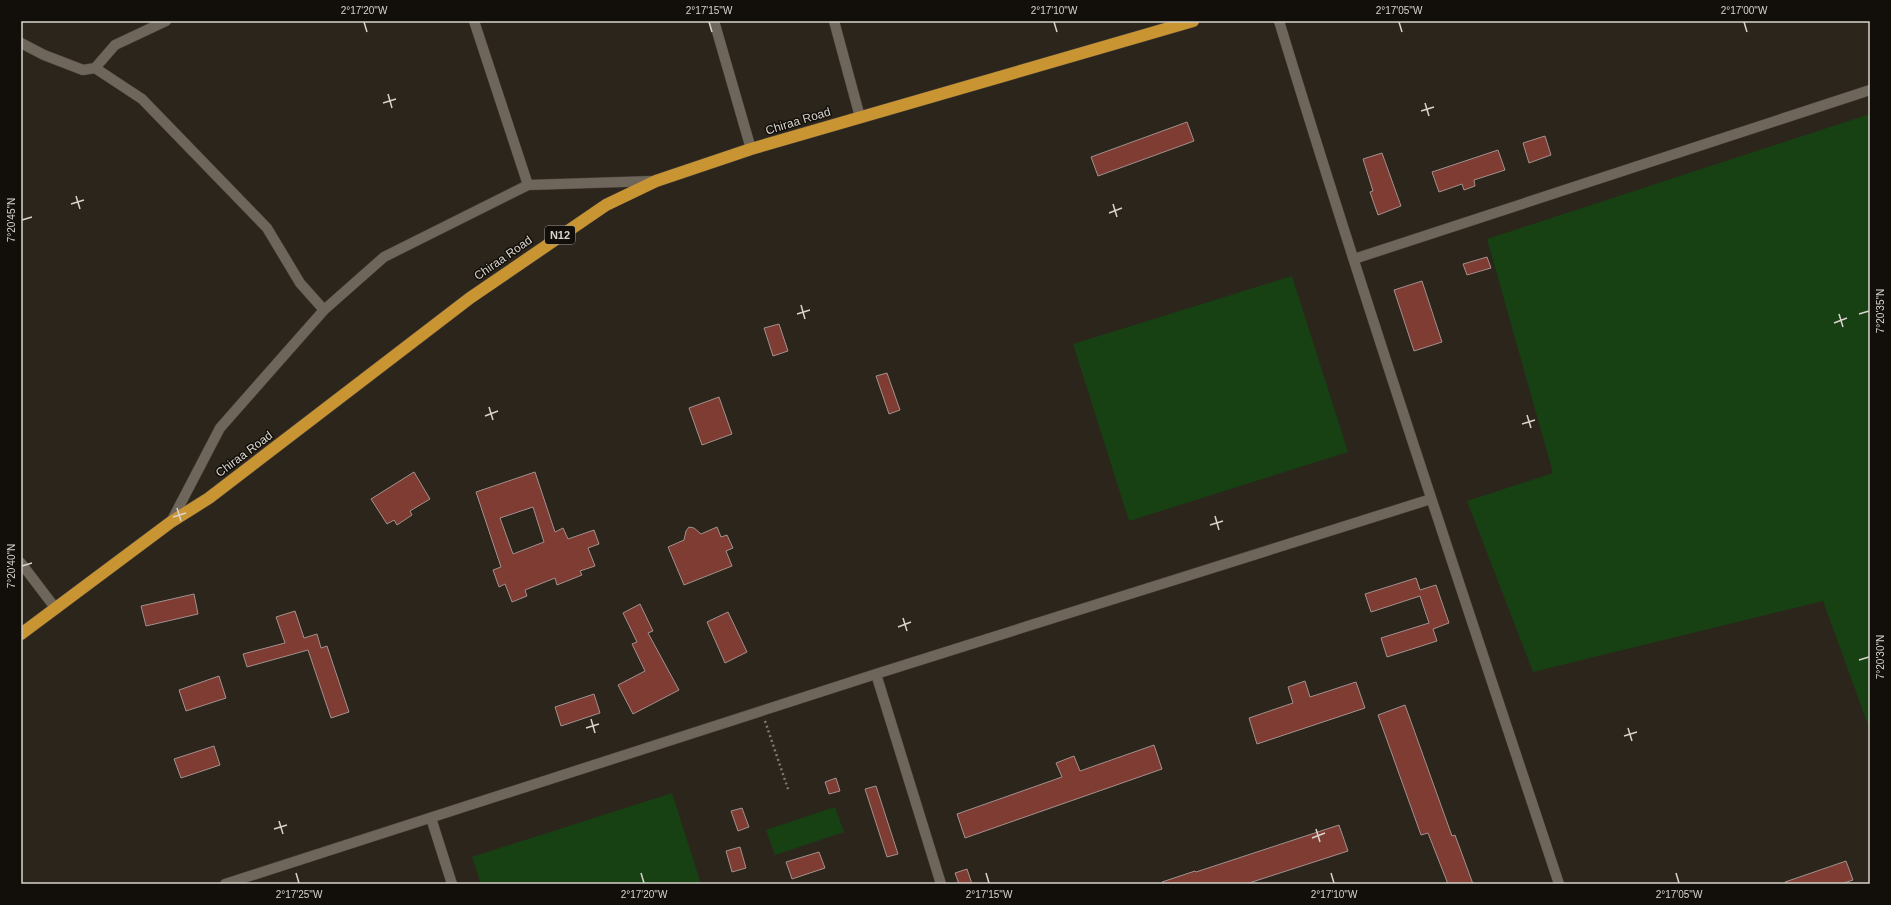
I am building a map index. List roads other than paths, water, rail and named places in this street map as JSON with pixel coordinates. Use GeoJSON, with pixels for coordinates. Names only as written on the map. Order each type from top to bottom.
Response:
{"type":"FeatureCollection","features":[{"type":"Feature","properties":{"kind":"highway","name":"Chiraa Road"},"geometry":{"type":"LineString","coordinates":[[21,634],[171,522],[209,498],[470,298],[606,205],[656,181],[751,149],[1193,21]]}},
{"type":"Feature","properties":{"kind":"street"},"geometry":{"type":"LineString","coordinates":[[21,43],[44,55],[83,70],[94,68],[115,45],[166,21]]}},
{"type":"Feature","properties":{"kind":"street"},"geometry":{"type":"LineString","coordinates":[[474,21],[528,185]]}},
{"type":"Feature","properties":{"kind":"street"},"geometry":{"type":"LineString","coordinates":[[714,21],[751,149]]}},
{"type":"Feature","properties":{"kind":"street"},"geometry":{"type":"LineString","coordinates":[[834,21],[860,117]]}},
{"type":"Feature","properties":{"kind":"street"},"geometry":{"type":"LineString","coordinates":[[1279,21],[1431,499],[1559,884]]}},
{"type":"Feature","properties":{"kind":"street"},"geometry":{"type":"LineString","coordinates":[[94,68],[142,98],[267,228],[300,283],[324,310]]}},
{"type":"Feature","properties":{"kind":"street"},"geometry":{"type":"LineString","coordinates":[[1354,259],[1870,90]]}},
{"type":"Feature","properties":{"kind":"street"},"geometry":{"type":"LineString","coordinates":[[171,522],[220,428],[324,310],[384,257],[528,185],[656,181]]}},
{"type":"Feature","properties":{"kind":"street"},"geometry":{"type":"LineString","coordinates":[[225,884],[876,674],[1431,499]]}},
{"type":"Feature","properties":{"kind":"street"},"geometry":{"type":"LineString","coordinates":[[21,563],[56,609]]}},
{"type":"Feature","properties":{"kind":"street"},"geometry":{"type":"LineString","coordinates":[[876,674],[941,884]]}},
{"type":"Feature","properties":{"kind":"street"},"geometry":{"type":"LineString","coordinates":[[431,818],[452,884]]}}]}
